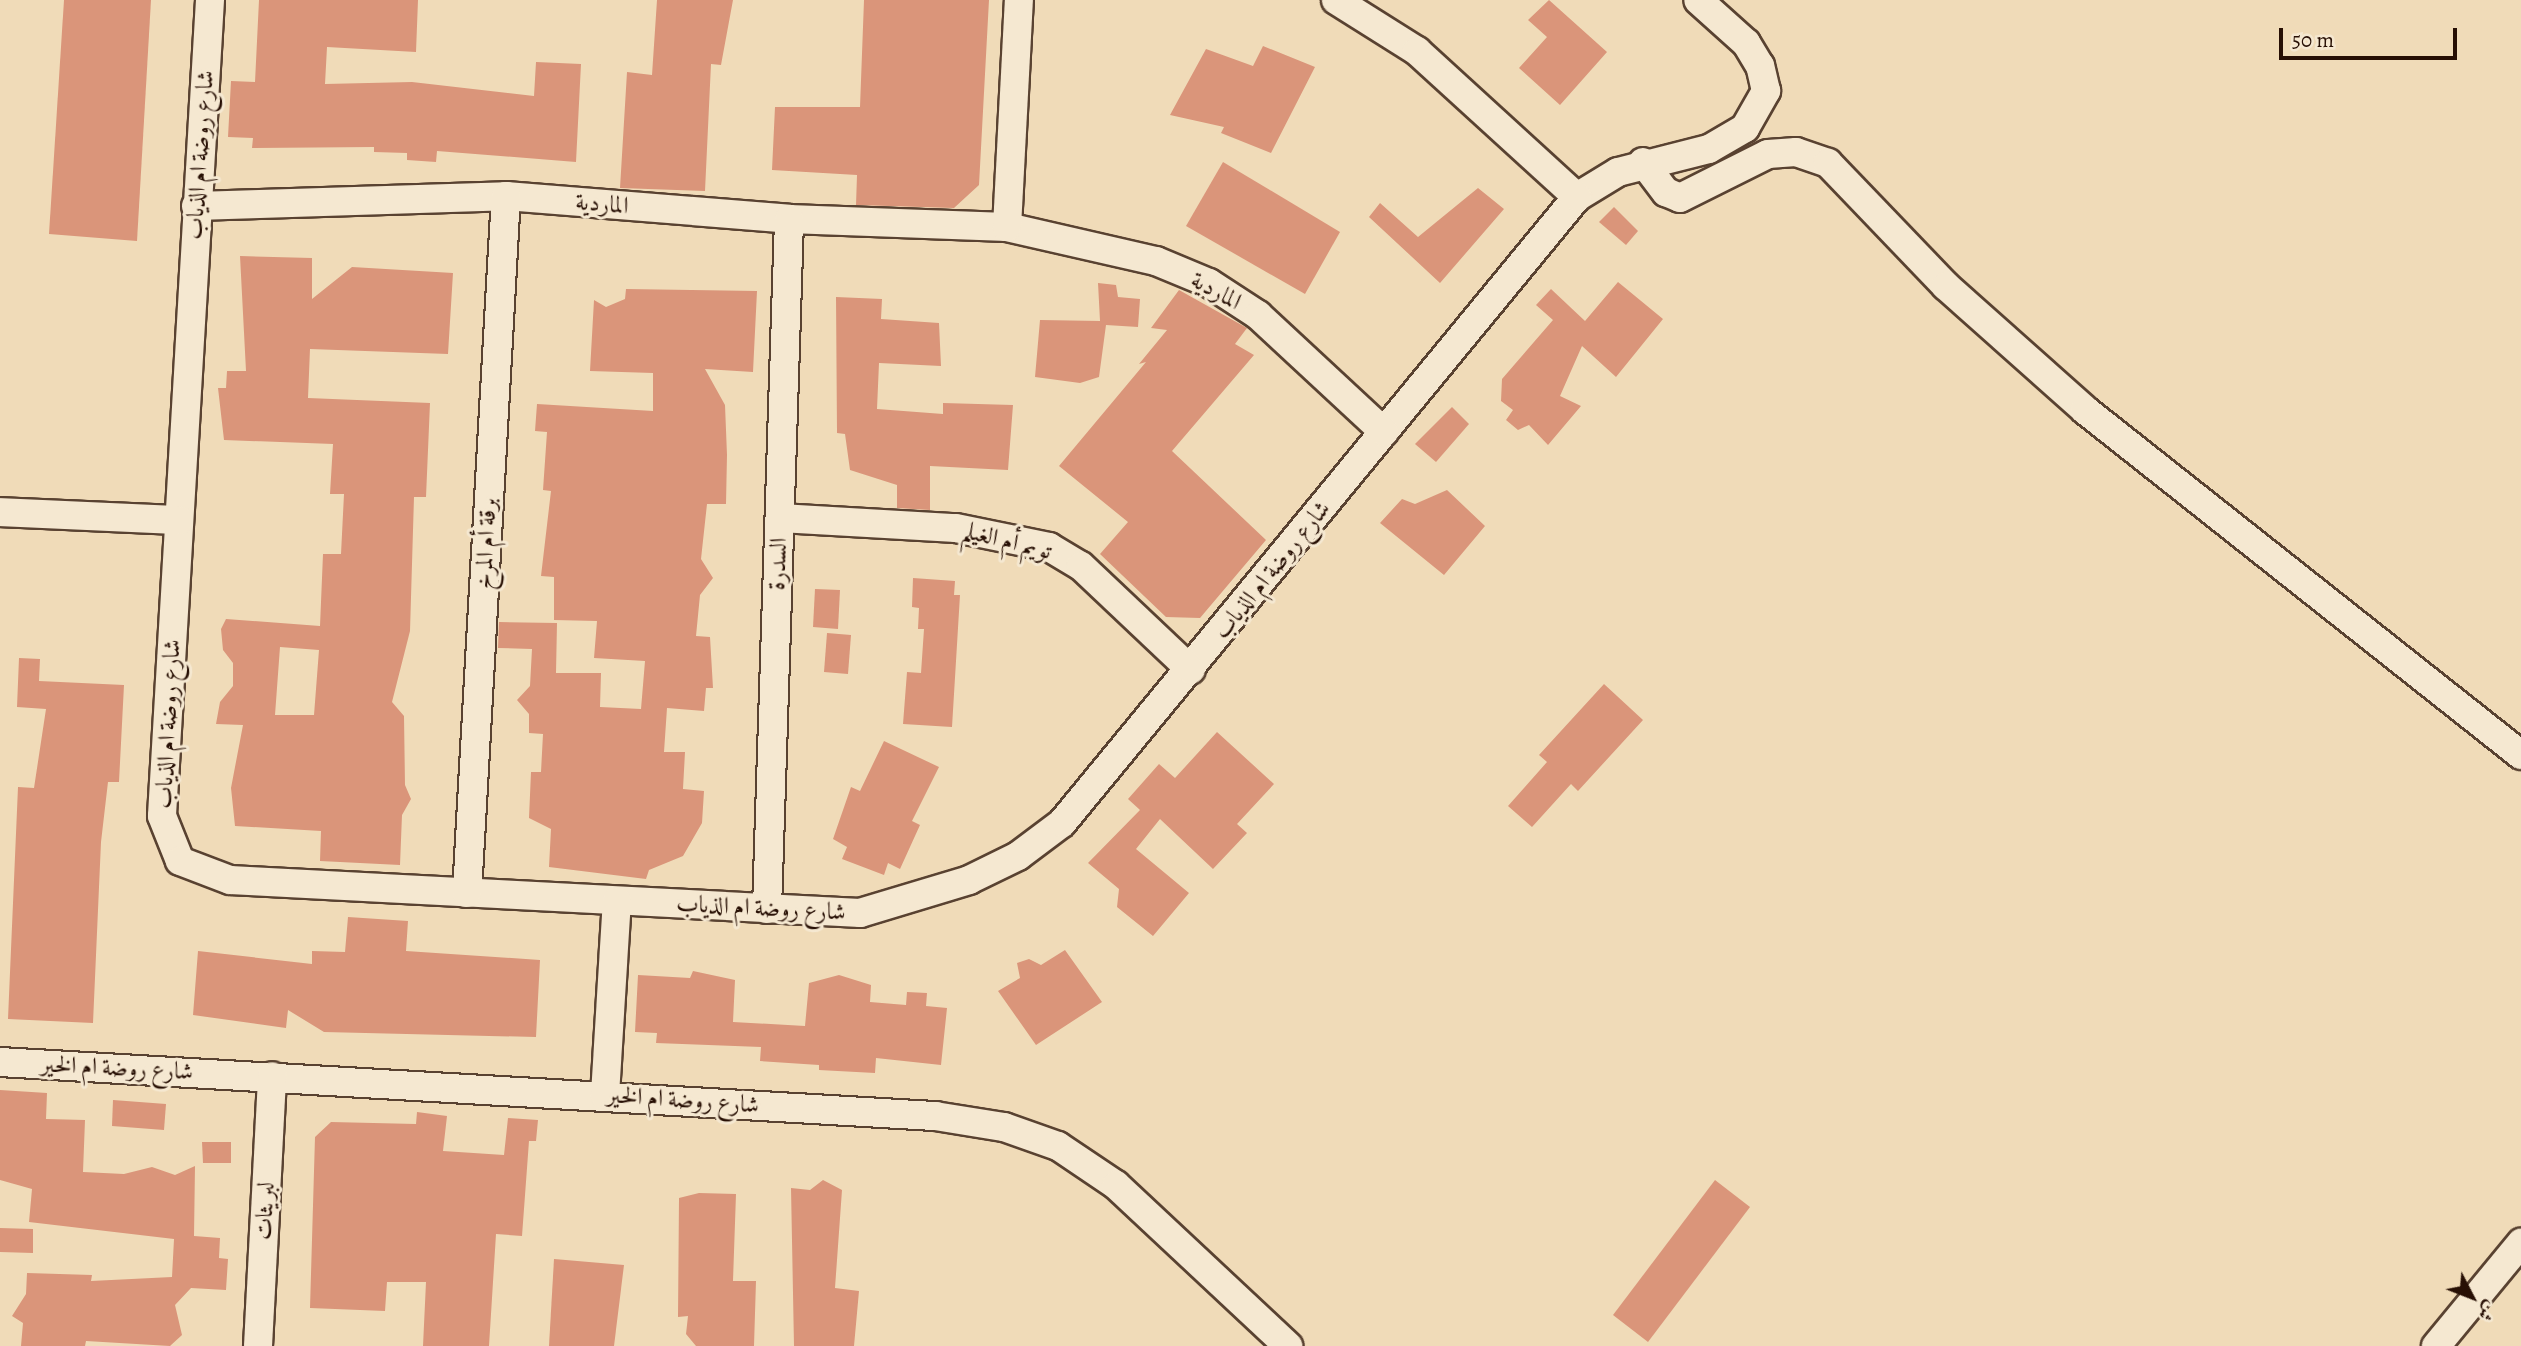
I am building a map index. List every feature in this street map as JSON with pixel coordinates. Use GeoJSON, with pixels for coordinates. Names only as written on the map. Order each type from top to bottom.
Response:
{"type":"FeatureCollection","features":[{"type":"Feature","properties":{"kind":"street","name":"شارع روضة ام الذياب"},"geometry":{"type":"LineString","coordinates":[[210,0],[162,816],[180,861],[230,880],[860,914],[969,880],[1018,856],[1105,778],[1577,197]]}},
{"type":"Feature","properties":{"kind":"street"},"geometry":{"type":"LineString","coordinates":[[1007,227],[1019,0]]}},
{"type":"Feature","properties":{"kind":"street"},"geometry":{"type":"LineString","coordinates":[[1336,0],[1417,51],[1577,197],[1643,162],[1722,144],[1745,128],[1766,91],[1746,43],[1698,0]]}},
{"type":"Feature","properties":{"kind":"street"},"geometry":{"type":"LineString","coordinates":[[1643,162],[1666,192],[1680,198],[1768,154],[1796,152],[1828,163],[1946,286],[2085,410],[2521,755]]}},
{"type":"Feature","properties":{"kind":"street","name":"الماردية"},"geometry":{"type":"LineString","coordinates":[[196,206],[506,196],[789,219],[1007,227],[1156,261],[1209,283],[1258,315],[1384,432]]}},
{"type":"Feature","properties":{"kind":"street","name":"برقة أم المرخ"},"geometry":{"type":"LineString","coordinates":[[467,893],[506,196]]}},
{"type":"Feature","properties":{"kind":"street","name":"السدرة"},"geometry":{"type":"LineString","coordinates":[[767,909],[789,219]]}},
{"type":"Feature","properties":{"kind":"street"},"geometry":{"type":"LineString","coordinates":[[0,512],[179,520]]}},
{"type":"Feature","properties":{"kind":"street","name":"تويم أم الغيلم"},"geometry":{"type":"LineString","coordinates":[[779,518],[956,528],[1049,547],[1082,566],[1191,670]]}},
{"type":"Feature","properties":{"kind":"street"},"geometry":{"type":"LineString","coordinates":[[605,1094],[617,901]]}},
{"type":"Feature","properties":{"kind":"street","name":"شارع روضة ام الخير"},"geometry":{"type":"LineString","coordinates":[[0,1062],[605,1094],[935,1116],[1004,1128],[1058,1146],[1169,1230],[1288,1346]]}},
{"type":"Feature","properties":{"kind":"street","name":"لبريثات"},"geometry":{"type":"LineString","coordinates":[[258,1346],[272,1076]]}},
{"type":"Feature","properties":{"kind":"street"},"geometry":{"type":"LineString","coordinates":[[2436,1346],[2521,1243]]}},
{"type":"Feature","properties":{"kind":"building"},"geometry":{"type":"Polygon","coordinates":[[[64,0],[151,0],[137,241],[49,234],[64,0]]]}},
{"type":"Feature","properties":{"kind":"building"},"geometry":{"type":"Polygon","coordinates":[[[259,0],[418,0],[416,52],[327,47],[325,84],[412,82],[534,96],[536,62],[581,64],[576,162],[437,151],[436,162],[407,160],[407,153],[374,152],[374,147],[252,148],[253,138],[228,137],[231,81],[255,82],[259,0]]]}},
{"type":"Feature","properties":{"kind":"building"},"geometry":{"type":"Polygon","coordinates":[[[657,0],[733,0],[721,65],[711,64],[705,191],[620,188],[627,72],[652,75],[657,0]]]}},
{"type":"Feature","properties":{"kind":"building"},"geometry":{"type":"Polygon","coordinates":[[[864,0],[989,0],[979,185],[954,208],[856,205],[857,175],[772,170],[775,107],[860,107],[864,0]]]}},
{"type":"Feature","properties":{"kind":"building"},"geometry":{"type":"Polygon","coordinates":[[[1549,0],[1607,52],[1560,105],[1519,68],[1547,37],[1528,20],[1549,0]]]}},
{"type":"Feature","properties":{"kind":"building"},"geometry":{"type":"Polygon","coordinates":[[[1263,46],[1315,67],[1271,153],[1221,133],[1224,127],[1170,115],[1206,49],[1253,66],[1263,46]]]}},
{"type":"Feature","properties":{"kind":"building"},"geometry":{"type":"Polygon","coordinates":[[[1223,162],[1340,232],[1305,294],[1186,226],[1223,162]]]}},
{"type":"Feature","properties":{"kind":"building"},"geometry":{"type":"Polygon","coordinates":[[[1478,188],[1504,209],[1440,283],[1369,217],[1380,203],[1418,237],[1478,188]]]}},
{"type":"Feature","properties":{"kind":"building"},"geometry":{"type":"Polygon","coordinates":[[[1614,207],[1638,231],[1626,245],[1599,222],[1614,207]]]}},
{"type":"Feature","properties":{"kind":"building"},"geometry":{"type":"Polygon","coordinates":[[[240,256],[312,258],[312,299],[352,267],[453,273],[448,354],[310,349],[308,398],[430,403],[426,497],[414,497],[410,631],[392,702],[404,716],[405,785],[411,799],[402,815],[400,865],[320,861],[321,831],[235,826],[231,788],[243,725],[216,724],[220,702],[233,686],[233,663],[223,650],[221,629],[226,619],[320,626],[323,554],[341,554],[344,494],[330,494],[333,444],[224,440],[218,388],[226,388],[227,371],[246,371],[240,256]],[[280,647],[275,715],[314,715],[319,650],[280,647]]]}},
{"type":"Feature","properties":{"kind":"building"},"geometry":{"type":"Polygon","coordinates":[[[1618,282],[1663,319],[1616,377],[1582,346],[1560,396],[1581,406],[1548,445],[1529,425],[1518,430],[1506,420],[1513,410],[1501,401],[1502,379],[1553,320],[1536,305],[1551,289],[1585,321],[1618,282]]]}},
{"type":"Feature","properties":{"kind":"building"},"geometry":{"type":"Polygon","coordinates":[[[1098,283],[1116,285],[1118,297],[1140,299],[1138,327],[1106,325],[1099,377],[1080,383],[1035,377],[1040,320],[1100,321],[1098,283]]]}},
{"type":"Feature","properties":{"kind":"building"},"geometry":{"type":"Polygon","coordinates":[[[626,289],[757,291],[753,372],[705,369],[725,405],[727,455],[726,504],[707,504],[701,559],[713,578],[700,595],[696,636],[710,637],[713,688],[706,688],[704,711],[667,708],[664,752],[685,752],[683,789],[704,791],[702,823],[683,856],[649,870],[646,879],[549,867],[551,829],[529,818],[531,772],[541,772],[543,734],[529,733],[529,714],[517,700],[530,686],[532,649],[498,648],[499,622],[557,623],[556,673],[601,673],[600,707],[641,709],[645,661],[594,658],[597,621],[554,620],[554,577],[541,576],[551,491],[543,490],[547,432],[535,431],[537,404],[653,411],[653,373],[590,371],[594,300],[606,307],[625,299],[626,289]]]}},
{"type":"Feature","properties":{"kind":"building"},"geometry":{"type":"Polygon","coordinates":[[[1179,290],[1247,328],[1235,344],[1254,355],[1172,451],[1266,540],[1200,618],[1166,617],[1100,554],[1128,522],[1059,466],[1146,362],[1139,364],[1167,330],[1151,328],[1179,290]]]}},
{"type":"Feature","properties":{"kind":"building"},"geometry":{"type":"Polygon","coordinates":[[[836,297],[882,299],[881,319],[939,323],[941,366],[879,363],[877,409],[943,414],[943,403],[1013,405],[1008,470],[930,466],[930,510],[897,508],[897,485],[850,470],[845,434],[837,433],[836,297]]]}},
{"type":"Feature","properties":{"kind":"building"},"geometry":{"type":"Polygon","coordinates":[[[1452,407],[1469,424],[1436,462],[1415,444],[1452,407]]]}},
{"type":"Feature","properties":{"kind":"building"},"geometry":{"type":"Polygon","coordinates":[[[1447,490],[1485,526],[1444,575],[1380,523],[1402,499],[1415,504],[1447,490]]]}},
{"type":"Feature","properties":{"kind":"building"},"geometry":{"type":"Polygon","coordinates":[[[913,578],[955,581],[954,595],[960,595],[952,727],[903,724],[907,672],[921,673],[924,629],[918,629],[919,608],[912,607],[913,578]]]}},
{"type":"Feature","properties":{"kind":"building"},"geometry":{"type":"Polygon","coordinates":[[[815,589],[840,590],[838,629],[813,627],[815,589]]]}},
{"type":"Feature","properties":{"kind":"building"},"geometry":{"type":"Polygon","coordinates":[[[827,633],[851,635],[848,674],[824,672],[827,633]]]}},
{"type":"Feature","properties":{"kind":"building"},"geometry":{"type":"Polygon","coordinates":[[[19,658],[40,659],[39,681],[124,685],[119,782],[108,782],[101,842],[93,1023],[8,1019],[18,787],[34,788],[46,709],[17,707],[19,658]]]}},
{"type":"Feature","properties":{"kind":"building"},"geometry":{"type":"Polygon","coordinates":[[[1604,684],[1643,720],[1578,791],[1571,784],[1532,827],[1508,806],[1547,762],[1539,755],[1604,684]]]}},
{"type":"Feature","properties":{"kind":"building"},"geometry":{"type":"Polygon","coordinates":[[[1217,732],[1274,784],[1237,824],[1247,833],[1213,869],[1160,819],[1136,849],[1189,893],[1153,936],[1117,907],[1119,889],[1088,863],[1140,810],[1128,799],[1159,764],[1175,778],[1217,732]]]}},
{"type":"Feature","properties":{"kind":"building"},"geometry":{"type":"Polygon","coordinates":[[[884,741],[939,767],[912,821],[920,825],[900,869],[888,863],[884,875],[842,859],[847,847],[833,839],[851,787],[860,791],[884,741]]]}},
{"type":"Feature","properties":{"kind":"building"},"geometry":{"type":"Polygon","coordinates":[[[348,917],[408,921],[406,951],[540,960],[536,1037],[324,1032],[288,1010],[286,1028],[193,1015],[198,951],[312,964],[312,951],[345,952],[348,917]]]}},
{"type":"Feature","properties":{"kind":"building"},"geometry":{"type":"Polygon","coordinates":[[[1065,950],[1102,1002],[1036,1045],[998,991],[1020,978],[1017,963],[1029,959],[1041,965],[1065,950]]]}},
{"type":"Feature","properties":{"kind":"building"},"geometry":{"type":"Polygon","coordinates":[[[693,971],[735,980],[733,1022],[805,1026],[809,983],[839,975],[871,985],[870,1002],[906,1005],[907,992],[927,993],[926,1006],[947,1008],[941,1065],[876,1058],[875,1073],[819,1070],[819,1065],[760,1061],[761,1047],[656,1043],[657,1033],[635,1032],[638,975],[690,978],[693,971]]]}},
{"type":"Feature","properties":{"kind":"building"},"geometry":{"type":"Polygon","coordinates":[[[0,1090],[47,1093],[46,1119],[85,1120],[83,1172],[124,1174],[152,1167],[175,1175],[195,1166],[194,1236],[220,1238],[219,1258],[228,1259],[226,1290],[191,1288],[175,1305],[182,1335],[170,1346],[86,1341],[85,1346],[21,1346],[23,1323],[12,1316],[26,1294],[27,1273],[92,1275],[91,1281],[172,1277],[174,1239],[29,1222],[32,1189],[0,1180],[0,1090]]]}},
{"type":"Feature","properties":{"kind":"building"},"geometry":{"type":"Polygon","coordinates":[[[113,1100],[166,1104],[164,1130],[112,1126],[113,1100]]]}},
{"type":"Feature","properties":{"kind":"building"},"geometry":{"type":"Polygon","coordinates":[[[417,1112],[447,1116],[443,1151],[504,1155],[508,1118],[538,1120],[536,1141],[529,1141],[522,1236],[496,1234],[489,1346],[423,1346],[426,1282],[387,1282],[385,1311],[310,1308],[315,1137],[331,1122],[416,1124],[417,1112]]]}},
{"type":"Feature","properties":{"kind":"building"},"geometry":{"type":"Polygon","coordinates":[[[202,1142],[231,1142],[231,1163],[203,1163],[202,1142]]]}},
{"type":"Feature","properties":{"kind":"building"},"geometry":{"type":"Polygon","coordinates":[[[823,1180],[842,1190],[835,1288],[859,1291],[854,1346],[794,1346],[791,1188],[810,1190],[823,1180]]]}},
{"type":"Feature","properties":{"kind":"building"},"geometry":{"type":"Polygon","coordinates":[[[1715,1180],[1750,1207],[1648,1342],[1613,1315],[1715,1180]]]}},
{"type":"Feature","properties":{"kind":"building"},"geometry":{"type":"Polygon","coordinates":[[[699,1193],[736,1194],[733,1281],[756,1281],[754,1346],[696,1346],[686,1334],[688,1316],[678,1317],[679,1198],[699,1193]]]}},
{"type":"Feature","properties":{"kind":"building"},"geometry":{"type":"Polygon","coordinates":[[[0,1228],[33,1229],[33,1253],[0,1252],[0,1228]]]}},
{"type":"Feature","properties":{"kind":"building"},"geometry":{"type":"Polygon","coordinates":[[[554,1259],[624,1265],[614,1346],[549,1346],[554,1259]]]}}]}
